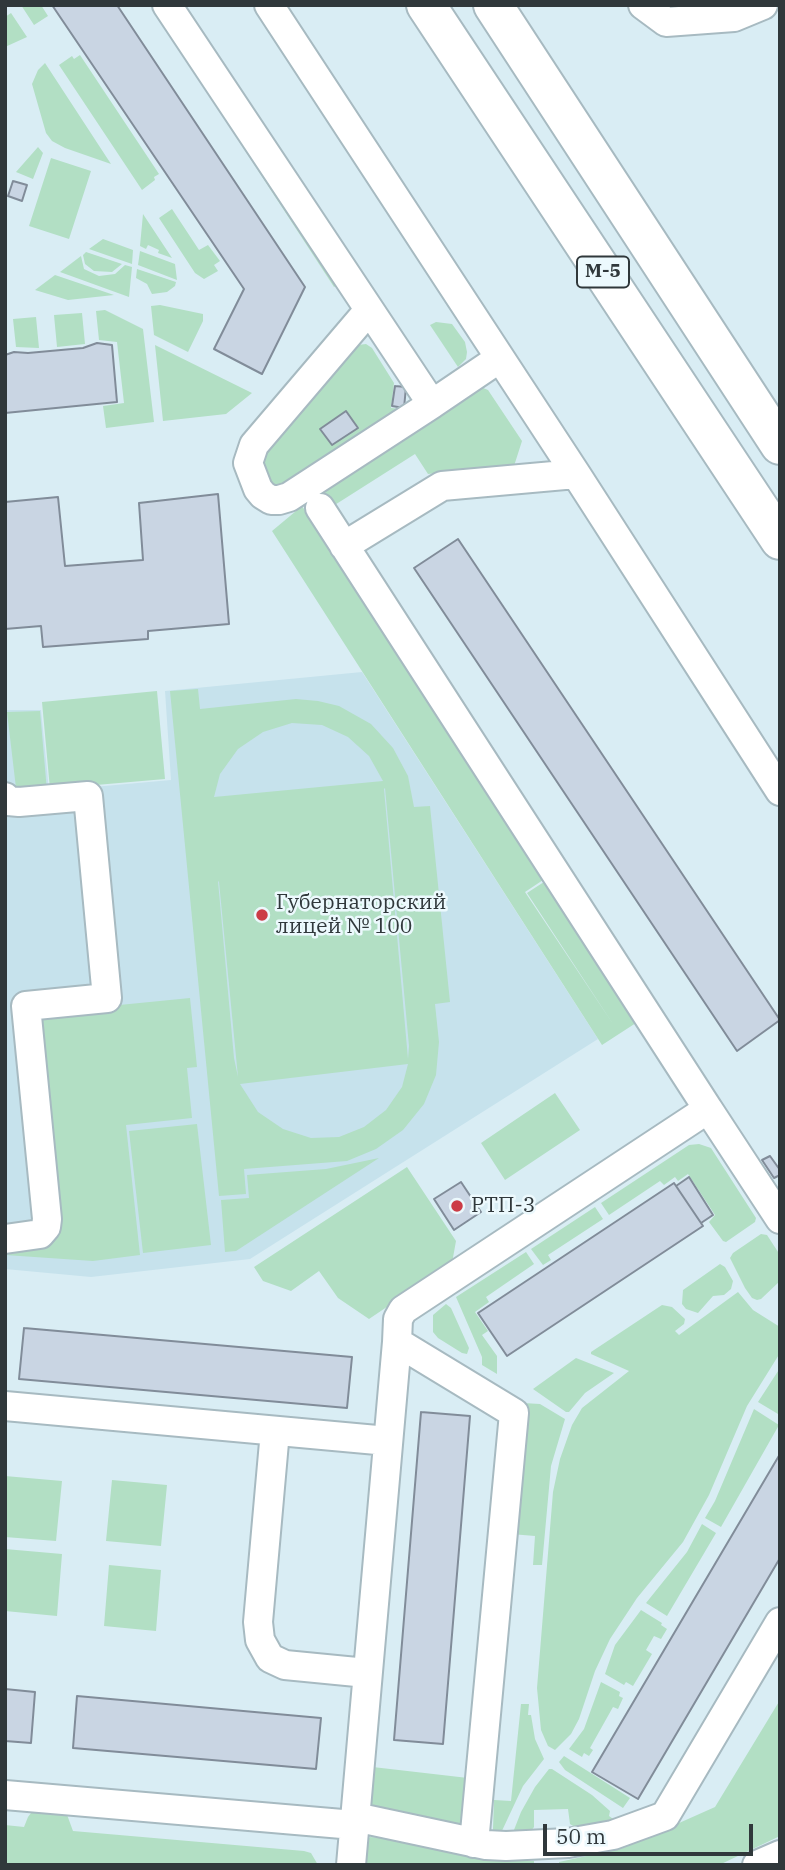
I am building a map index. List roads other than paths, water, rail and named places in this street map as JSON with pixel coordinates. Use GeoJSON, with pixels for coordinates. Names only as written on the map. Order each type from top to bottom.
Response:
{"type":"FeatureCollection","features":[{"type":"Feature","properties":{"kind":"highway","name":"М-5"},"geometry":{"type":"LineString","coordinates":[[426,5],[780,540]]}},
{"type":"Feature","properties":{"kind":"highway","name":"М-5"},"geometry":{"type":"LineString","coordinates":[[493,5],[780,444]]}},
{"type":"Feature","properties":{"kind":"street"},"geometry":{"type":"LineString","coordinates":[[167,5],[432,404]]}},
{"type":"Feature","properties":{"kind":"street"},"geometry":{"type":"LineString","coordinates":[[269,5],[780,791]]}},
{"type":"Feature","properties":{"kind":"street"},"geometry":{"type":"LineString","coordinates":[[643,5],[666,22],[734,17],[763,5]]}},
{"type":"Feature","properties":{"kind":"street"},"geometry":{"type":"LineString","coordinates":[[369,310],[254,445],[248,463],[258,489],[271,500],[289,497],[500,358]]}},
{"type":"Feature","properties":{"kind":"street"},"geometry":{"type":"LineString","coordinates":[[344,546],[442,486],[576,474]]}},
{"type":"Feature","properties":{"kind":"street"},"geometry":{"type":"LineString","coordinates":[[320,508],[780,1219]]}},
{"type":"Feature","properties":{"kind":"street"},"geometry":{"type":"LineString","coordinates":[[5,797],[8,801],[19,802],[88,796],[107,998],[26,1006],[46,1227],[40,1234],[31,1237],[5,1239]]}},
{"type":"Feature","properties":{"kind":"street"},"geometry":{"type":"LineString","coordinates":[[351,1865],[398,1319],[403,1310],[708,1109]]}},
{"type":"Feature","properties":{"kind":"street"},"geometry":{"type":"LineString","coordinates":[[397,1342],[514,1413],[474,1843]]}},
{"type":"Feature","properties":{"kind":"street"},"geometry":{"type":"LineString","coordinates":[[5,1406],[388,1441]]}},
{"type":"Feature","properties":{"kind":"street"},"geometry":{"type":"LineString","coordinates":[[275,1431],[258,1622],[260,1640],[270,1658],[285,1665],[367,1673]]}},
{"type":"Feature","properties":{"kind":"street"},"geometry":{"type":"LineString","coordinates":[[5,1795],[354,1821],[474,1843],[506,1846],[568,1843],[613,1835],[665,1816],[780,1622]]}},
{"type":"Feature","properties":{"kind":"street"},"geometry":{"type":"LineString","coordinates":[[757,1865],[780,1855]]}},
{"type":"Feature","properties":{"kind":"place","name":"Губернаторский лицей № 100"},"geometry":{"type":"Point","coordinates":[262,915]}},
{"type":"Feature","properties":{"kind":"place","name":"РТП-3"},"geometry":{"type":"Point","coordinates":[457,1206]}}]}
